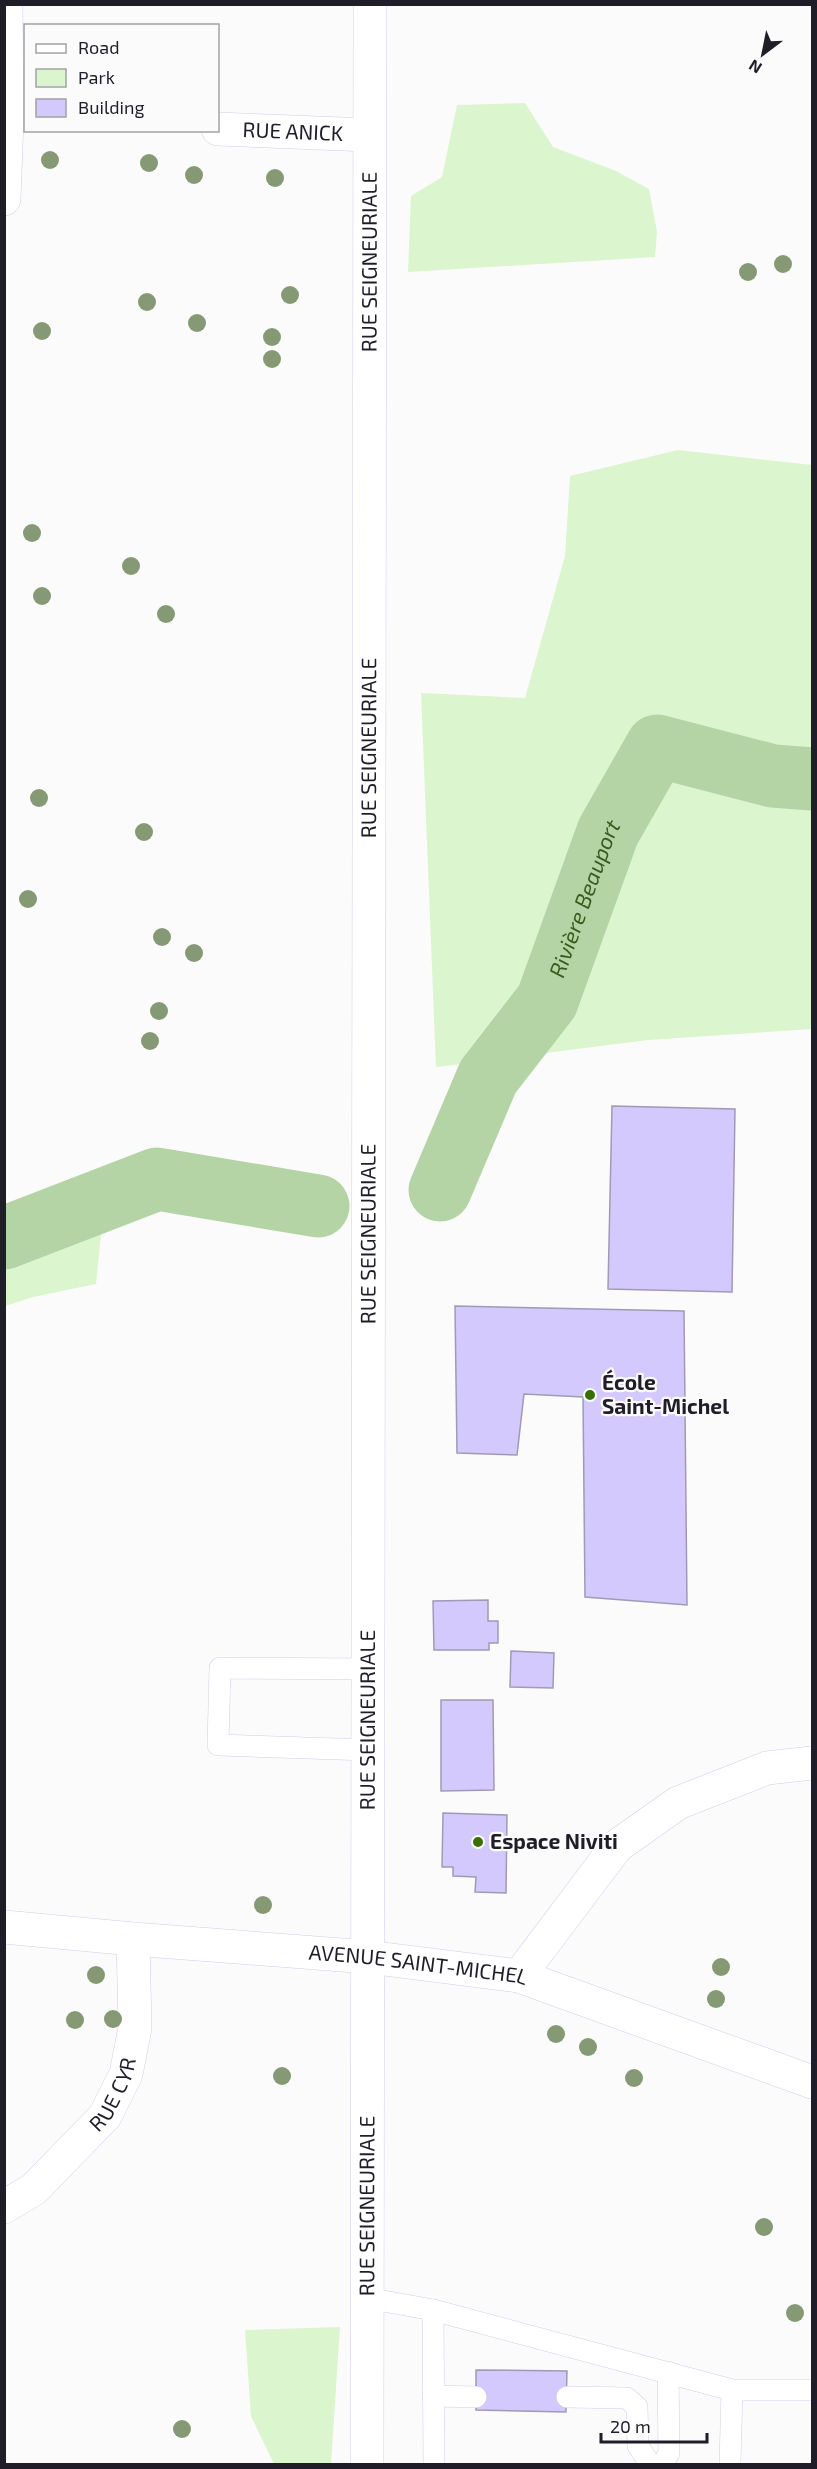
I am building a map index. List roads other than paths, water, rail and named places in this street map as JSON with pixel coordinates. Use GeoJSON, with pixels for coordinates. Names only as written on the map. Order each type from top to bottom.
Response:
{"type":"FeatureCollection","features":[{"type":"Feature","properties":{"kind":"street"},"geometry":{"type":"LineString","coordinates":[[4,199],[12,119],[6,4]]}},
{"type":"Feature","properties":{"kind":"street","name":"RUE SEIGNEURIALE"},"geometry":{"type":"LineString","coordinates":[[367,2464],[370,4]]}},
{"type":"Feature","properties":{"kind":"street","name":"RUE ANICK"},"geometry":{"type":"LineString","coordinates":[[219,129],[369,135]]}},
{"type":"Feature","properties":{"kind":"street"},"geometry":{"type":"LineString","coordinates":[[519,1977],[617,1846],[678,1803],[767,1768],[813,1763]]}},
{"type":"Feature","properties":{"kind":"street","name":"AVENUE SAINT-MICHEL"},"geometry":{"type":"LineString","coordinates":[[4,1927],[368,1956],[519,1977],[813,2082]]}},
{"type":"Feature","properties":{"kind":"street","name":"RUE CYR"},"geometry":{"type":"LineString","coordinates":[[4,2207],[34,2189],[105,2116],[126,2074],[135,2028],[133,1939]]}},
{"type":"Feature","properties":{"kind":"lane"},"geometry":{"type":"LineString","coordinates":[[368,1669],[220,1668],[218,1744],[368,1750]]}},
{"type":"Feature","properties":{"kind":"lane"},"geometry":{"type":"LineString","coordinates":[[368,2298],[433,2310],[732,2390],[813,2390]]}},
{"type":"Feature","properties":{"kind":"lane"},"geometry":{"type":"LineString","coordinates":[[433,2310],[434,2464]]}},
{"type":"Feature","properties":{"kind":"lane"},"geometry":{"type":"LineString","coordinates":[[663,2464],[669,2453],[668,2372]]}},
{"type":"Feature","properties":{"kind":"lane"},"geometry":{"type":"LineString","coordinates":[[730,2464],[732,2390]]}},
{"type":"Feature","properties":{"kind":"lane"},"geometry":{"type":"LineString","coordinates":[[433,2396],[476,2397]]}},
{"type":"Feature","properties":{"kind":"lane"},"geometry":{"type":"LineString","coordinates":[[567,2397],[627,2398],[637,2408],[638,2446],[650,2464]]}},
{"type":"Feature","properties":{"kind":"waterway","name":"Rivière Beauport"},"geometry":{"type":"LineString","coordinates":[[440,1190],[488,1077],[547,1001],[608,832],[657,746],[773,776],[812,779]]}},
{"type":"Feature","properties":{"kind":"waterway","name":"Rivière Beauport"},"geometry":{"type":"LineString","coordinates":[[4,1238],[157,1179],[318,1206]]}},
{"type":"Feature","properties":{"kind":"place","name":"École Saint-Michel"},"geometry":{"type":"Point","coordinates":[590,1395]}},
{"type":"Feature","properties":{"kind":"place","name":"Espace Niviti"},"geometry":{"type":"Point","coordinates":[478,1842]}}]}
